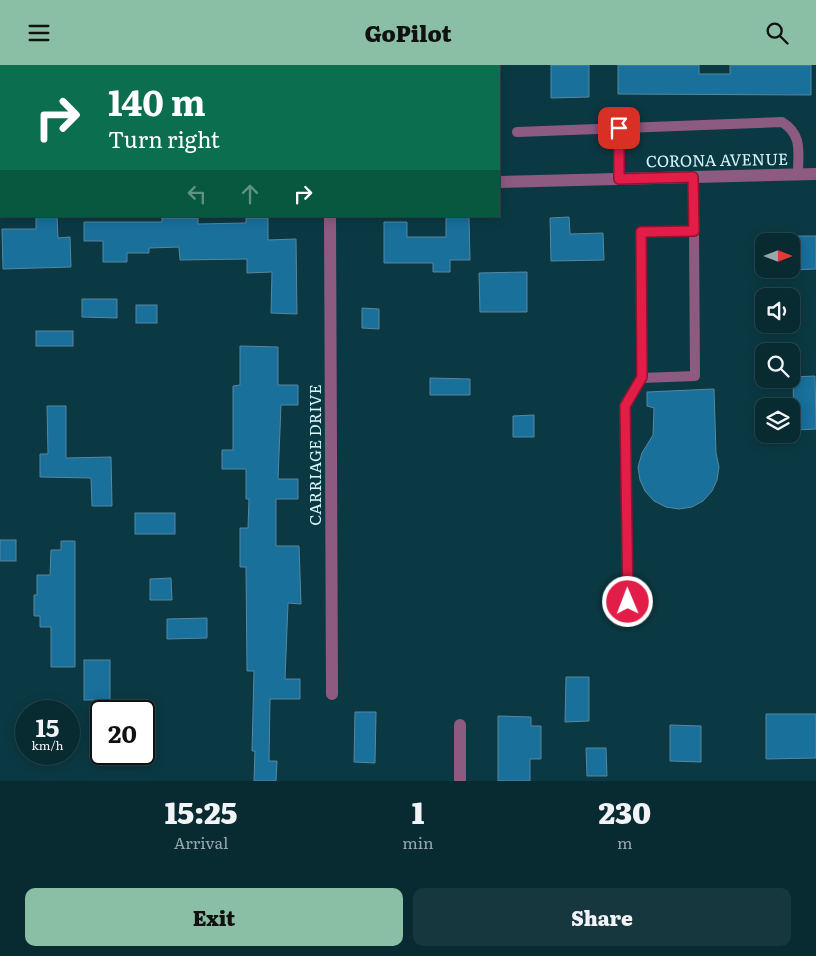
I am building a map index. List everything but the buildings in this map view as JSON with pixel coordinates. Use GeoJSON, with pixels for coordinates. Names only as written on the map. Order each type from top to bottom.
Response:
{"type":"FeatureCollection","features":[{"type":"Feature","properties":{"kind":"street","name":"CORONA AVENUE"},"geometry":{"type":"LineString","coordinates":[[500,182],[816,174]]}},
{"type":"Feature","properties":{"kind":"street","name":"CARRIAGE DRIVE"},"geometry":{"type":"LineString","coordinates":[[330,217],[332,694]]}},
{"type":"Feature","properties":{"kind":"street"},"geometry":{"type":"LineString","coordinates":[[460,725],[460,781]]}},
{"type":"Feature","properties":{"kind":"lane"},"geometry":{"type":"LineString","coordinates":[[517,131],[782,122],[790,127],[797,137],[798,174]]}},
{"type":"Feature","properties":{"kind":"lane"},"geometry":{"type":"LineString","coordinates":[[619,128],[619,179]]}},
{"type":"Feature","properties":{"kind":"lane"},"geometry":{"type":"LineString","coordinates":[[642,377],[695,376],[693,177]]}},
{"type":"Feature","properties":{"kind":"lane"},"geometry":{"type":"LineString","coordinates":[[628,602],[625,406],[642,377],[641,232],[694,231]]}},
{"type":"Feature","properties":{"kind":"route"},"geometry":{"type":"LineString","coordinates":[[619,128],[619,179],[693,177],[694,231],[641,232],[642,377],[625,406],[628,602]]}}]}
